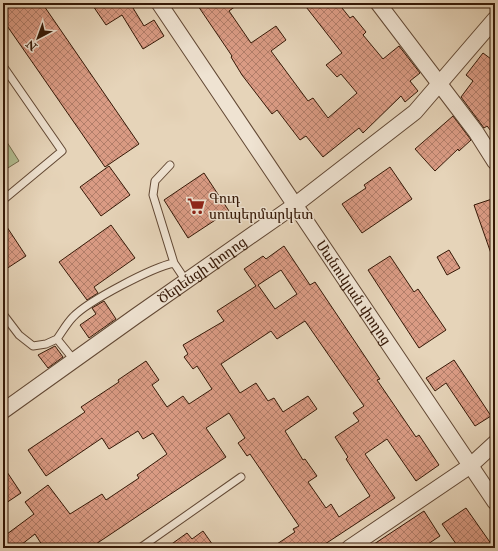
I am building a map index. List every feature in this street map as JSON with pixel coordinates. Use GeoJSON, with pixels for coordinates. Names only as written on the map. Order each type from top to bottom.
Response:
{"type":"FeatureCollection","features":[{"type":"Feature","properties":{"kind":"street","name":"Մանուկյան փողոց"},"geometry":{"type":"LineString","coordinates":[[159,3],[495,502]]}},
{"type":"Feature","properties":{"kind":"street"},"geometry":{"type":"LineString","coordinates":[[378,3],[476,132],[495,162]]}},
{"type":"Feature","properties":{"kind":"street","name":"Ծերենցի փողոց"},"geometry":{"type":"LineString","coordinates":[[3,411],[295,205],[415,112],[495,19]]}},
{"type":"Feature","properties":{"kind":"street"},"geometry":{"type":"LineString","coordinates":[[349,548],[470,466],[495,443]]}},
{"type":"Feature","properties":{"kind":"lane"},"geometry":{"type":"LineString","coordinates":[[3,66],[62,151],[3,200]]}},
{"type":"Feature","properties":{"kind":"lane"},"geometry":{"type":"LineString","coordinates":[[170,165],[155,181],[154,195],[174,263],[186,281]]}},
{"type":"Feature","properties":{"kind":"lane"},"geometry":{"type":"LineString","coordinates":[[3,314],[19,335],[33,346],[57,339],[74,316],[109,292],[161,266],[174,263]]}},
{"type":"Feature","properties":{"kind":"lane"},"geometry":{"type":"LineString","coordinates":[[57,339],[74,360]]}},
{"type":"Feature","properties":{"kind":"lane"},"geometry":{"type":"LineString","coordinates":[[140,548],[241,477]]}},
{"type":"Feature","properties":{"kind":"green space"},"geometry":{"type":"Polygon","coordinates":[[[3,136],[19,161],[3,171],[3,136]]]}},
{"type":"Feature","properties":{"kind":"building"},"geometry":{"type":"Polygon","coordinates":[[[3,3],[42,3],[139,144],[105,167],[3,20],[3,3]]]}},
{"type":"Feature","properties":{"kind":"building"},"geometry":{"type":"Polygon","coordinates":[[[91,3],[141,3],[133,8],[144,26],[154,20],[164,36],[143,49],[122,15],[106,25],[91,3]]]}},
{"type":"Feature","properties":{"kind":"building"},"geometry":{"type":"Polygon","coordinates":[[[196,3],[240,3],[229,11],[251,43],[276,26],[286,40],[271,51],[308,101],[313,98],[328,118],[357,93],[341,74],[337,77],[326,65],[342,53],[303,3],[338,3],[350,18],[353,16],[366,32],[363,35],[383,59],[399,46],[420,73],[410,81],[418,91],[405,102],[401,96],[363,133],[359,128],[323,157],[306,136],[300,140],[277,110],[272,114],[242,75],[231,57],[232,56],[196,3]]]}},
{"type":"Feature","properties":{"kind":"building"},"geometry":{"type":"Polygon","coordinates":[[[483,53],[495,62],[495,136],[487,126],[484,128],[461,97],[473,81],[466,75],[483,53]]]}},
{"type":"Feature","properties":{"kind":"building"},"geometry":{"type":"Polygon","coordinates":[[[453,116],[471,140],[459,151],[458,149],[435,171],[415,149],[453,116]]]}},
{"type":"Feature","properties":{"kind":"building"},"geometry":{"type":"Polygon","coordinates":[[[109,166],[130,195],[101,216],[80,187],[109,166]]]}},
{"type":"Feature","properties":{"kind":"building"},"geometry":{"type":"Polygon","coordinates":[[[390,167],[412,199],[362,233],[342,204],[366,188],[364,185],[390,167]]]}},
{"type":"Feature","properties":{"kind":"building","name":"Գուդ սուպերմարկետ"},"geometry":{"type":"Polygon","coordinates":[[[204,173],[229,211],[188,238],[164,200],[204,173]]]}},
{"type":"Feature","properties":{"kind":"building"},"geometry":{"type":"Polygon","coordinates":[[[495,198],[495,259],[493,259],[474,205],[495,198]]]}},
{"type":"Feature","properties":{"kind":"building"},"geometry":{"type":"Polygon","coordinates":[[[3,221],[26,256],[3,271],[3,221]]]}},
{"type":"Feature","properties":{"kind":"building"},"geometry":{"type":"Polygon","coordinates":[[[111,225],[135,258],[94,287],[98,293],[87,300],[59,262],[111,225]]]}},
{"type":"Feature","properties":{"kind":"building"},"geometry":{"type":"Polygon","coordinates":[[[284,246],[310,285],[315,282],[380,379],[377,380],[416,437],[419,435],[439,465],[416,481],[387,439],[365,454],[395,498],[319,548],[271,548],[295,532],[293,529],[299,526],[250,454],[247,456],[238,443],[245,438],[229,413],[206,428],[226,457],[90,548],[44,548],[35,534],[17,548],[3,548],[3,537],[34,514],[25,502],[48,485],[70,514],[102,494],[106,500],[139,478],[137,475],[167,454],[153,433],[143,439],[138,431],[109,449],[102,438],[46,476],[28,450],[85,412],[81,407],[119,382],[118,380],[146,361],[159,380],[152,385],[167,407],[183,396],[189,404],[212,389],[197,366],[193,369],[184,357],[188,354],[183,345],[224,321],[217,311],[256,286],[244,269],[263,256],[266,259],[284,246]],[[281,270],[258,285],[275,309],[297,294],[281,270]],[[305,321],[277,339],[271,331],[221,364],[240,393],[256,383],[268,401],[274,398],[283,412],[308,396],[317,409],[285,431],[303,460],[305,459],[317,476],[308,482],[326,508],[331,504],[339,517],[370,496],[346,459],[348,457],[335,437],[359,421],[353,413],[364,406],[305,321]]]}},
{"type":"Feature","properties":{"kind":"building"},"geometry":{"type":"Polygon","coordinates":[[[449,250],[460,268],[447,275],[437,257],[449,250]]]}},
{"type":"Feature","properties":{"kind":"building"},"geometry":{"type":"Polygon","coordinates":[[[390,256],[414,292],[418,289],[446,330],[419,348],[368,270],[390,256]]]}},
{"type":"Feature","properties":{"kind":"building"},"geometry":{"type":"Polygon","coordinates":[[[104,301],[116,319],[89,338],[80,325],[96,314],[92,308],[104,301]]]}},
{"type":"Feature","properties":{"kind":"building"},"geometry":{"type":"Polygon","coordinates":[[[55,346],[63,357],[48,368],[38,355],[55,346]]]}},
{"type":"Feature","properties":{"kind":"building"},"geometry":{"type":"Polygon","coordinates":[[[454,360],[491,416],[475,426],[446,383],[435,391],[426,378],[454,360]]]}},
{"type":"Feature","properties":{"kind":"building"},"geometry":{"type":"Polygon","coordinates":[[[3,466],[21,493],[3,505],[3,466]]]}},
{"type":"Feature","properties":{"kind":"building"},"geometry":{"type":"Polygon","coordinates":[[[466,508],[494,548],[459,548],[442,524],[466,508]]]}},
{"type":"Feature","properties":{"kind":"building"},"geometry":{"type":"Polygon","coordinates":[[[424,511],[440,536],[422,548],[368,548],[424,511]]]}},
{"type":"Feature","properties":{"kind":"building"},"geometry":{"type":"Polygon","coordinates":[[[203,531],[215,548],[166,548],[187,533],[192,539],[203,531]]]}},
{"type":"Feature","properties":{"kind":"place","name":"Գուդ սուպերմարկետ"},"geometry":{"type":"Point","coordinates":[196,206]}}]}
